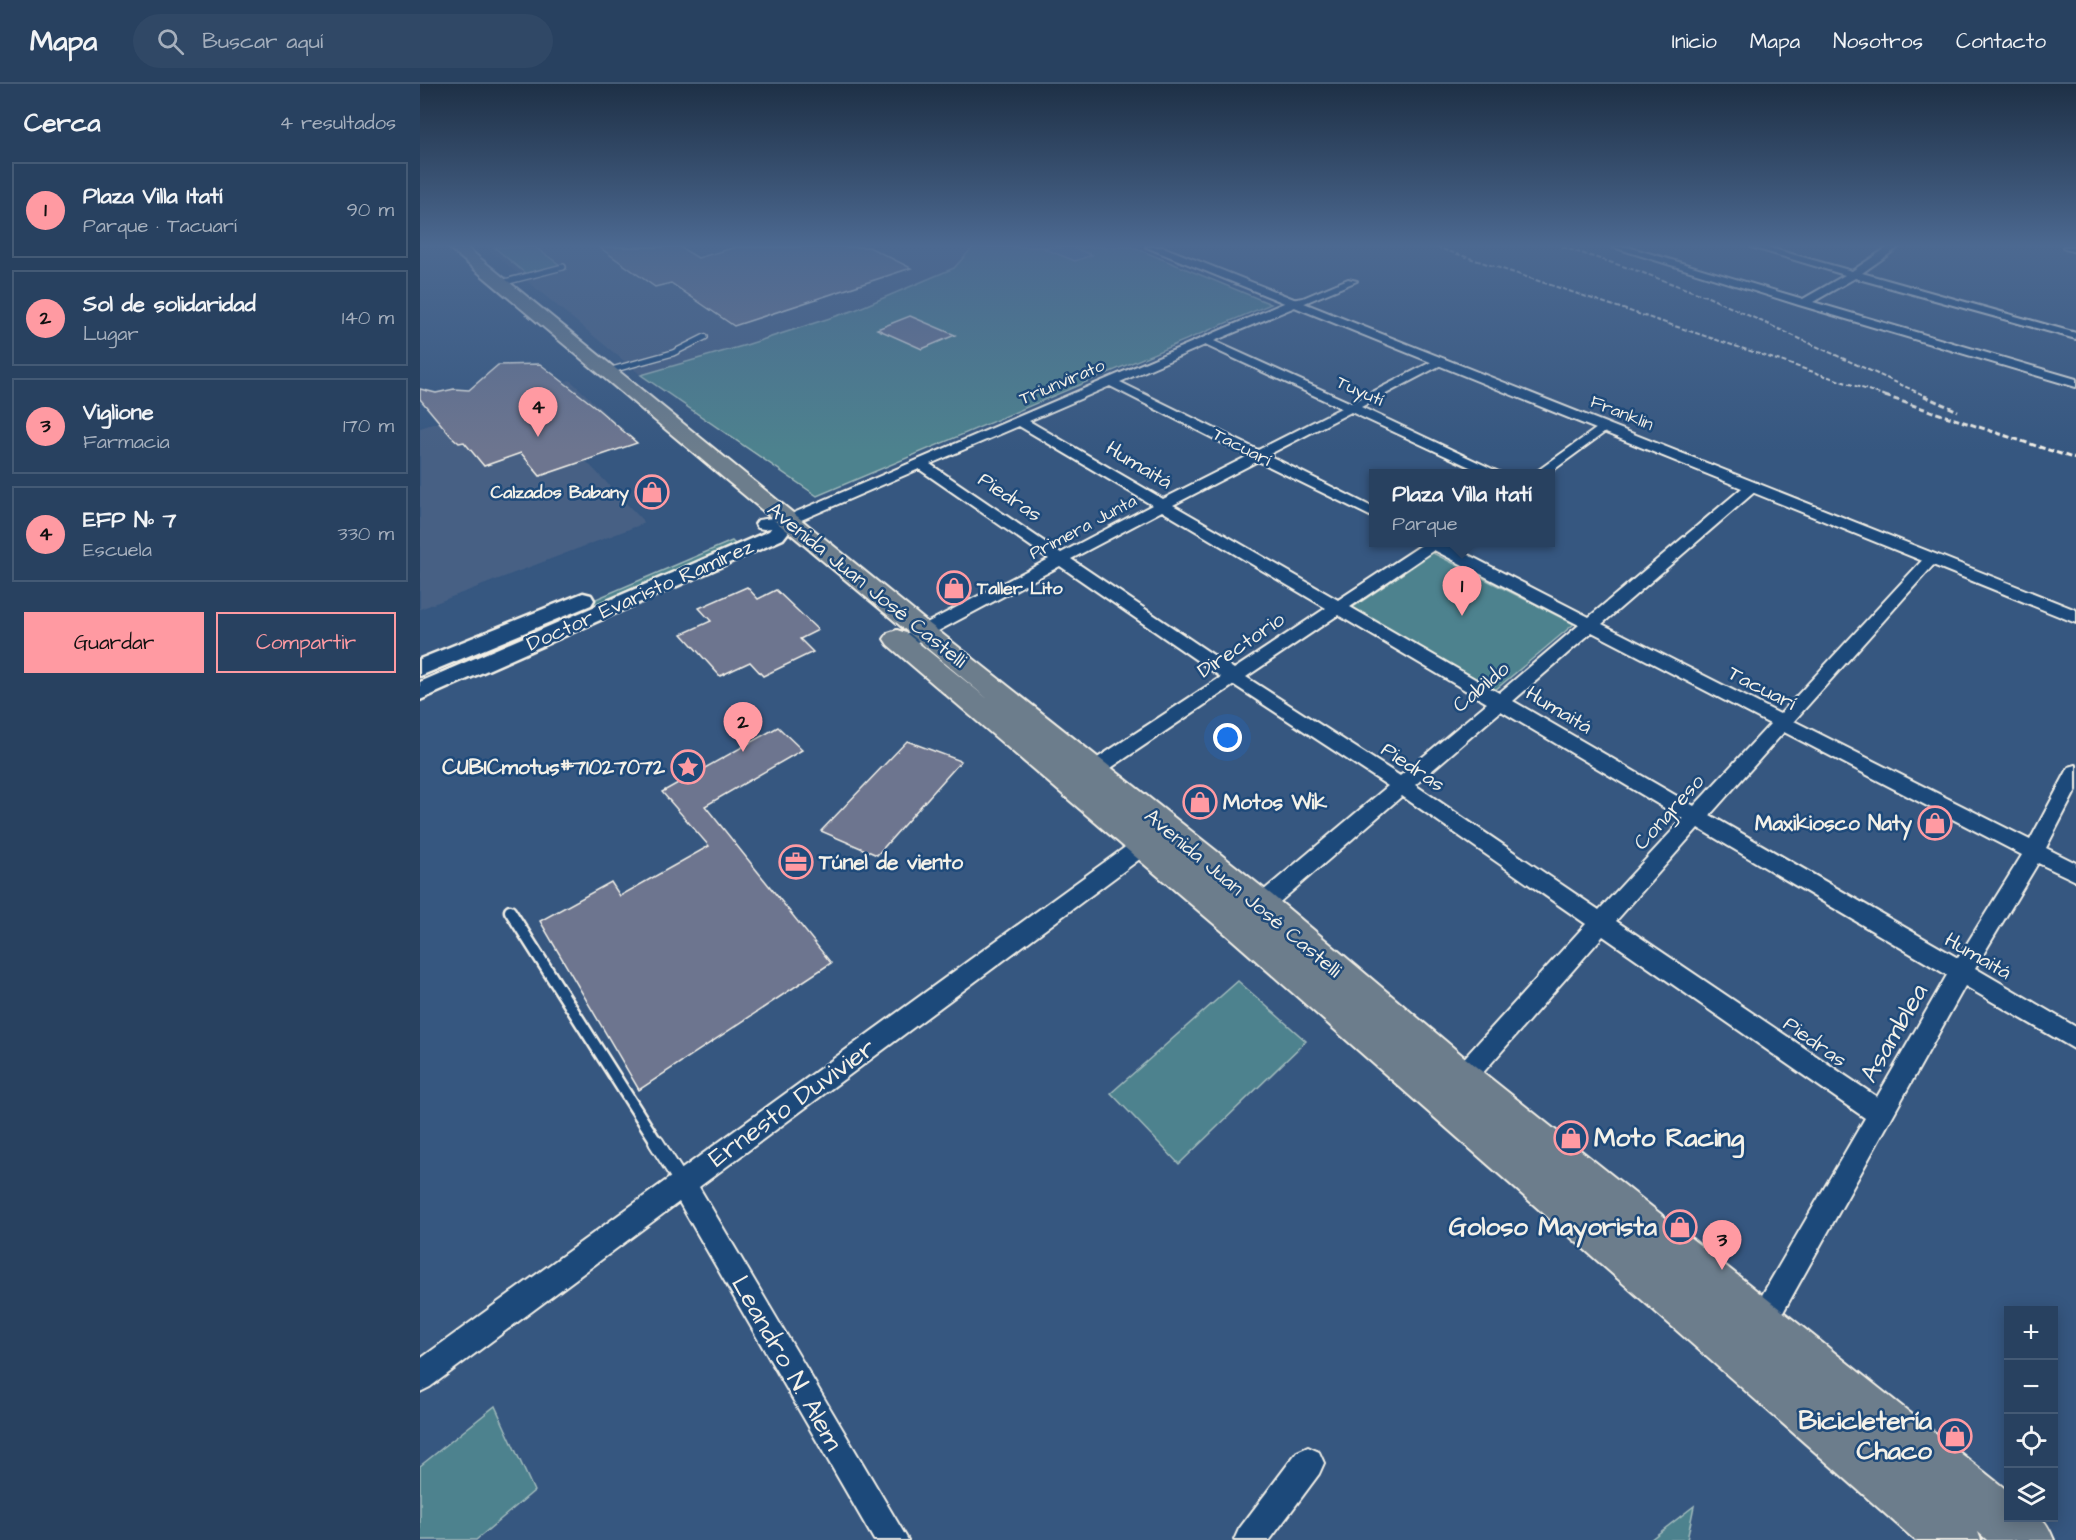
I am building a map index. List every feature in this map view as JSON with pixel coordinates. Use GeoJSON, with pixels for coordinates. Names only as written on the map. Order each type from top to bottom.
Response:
{"type":"FeatureCollection","features":[{"type":"Feature","properties":{"kind":"main road","name":"Avenida Juan José Castelli"},"geometry":{"type":"LineString","coordinates":[[517,315],[1250,915],[1452,1089],[1762,1376],[1955,1540]]}},
{"type":"Feature","properties":{"kind":"main road","name":"Avenida Juan José Castelli"},"geometry":{"type":"LineString","coordinates":[[539,315],[608,371],[776,527]]}},
{"type":"Feature","properties":{"kind":"main road","name":"Doctor Evaristo Ramírez"},"geometry":{"type":"LineString","coordinates":[[420,668],[776,527]]}},
{"type":"Feature","properties":{"kind":"main road","name":"Doctor Evaristo Ramírez"},"geometry":{"type":"LineString","coordinates":[[420,692],[776,527]]}},
{"type":"Feature","properties":{"kind":"main road","name":"Avenida Juan José Castelli"},"geometry":{"type":"LineString","coordinates":[[1452,1089],[1761,1323],[2028,1540]]}},
{"type":"Feature","properties":{"kind":"street","name":"Triunvirato"},"geometry":{"type":"LineString","coordinates":[[776,527],[1018,420],[1267,315]]}},
{"type":"Feature","properties":{"kind":"street","name":"Franklin"},"geometry":{"type":"LineString","coordinates":[[1327,315],[2076,617]]}},
{"type":"Feature","properties":{"kind":"street"},"geometry":{"type":"LineString","coordinates":[[1844,315],[2076,383]]}},
{"type":"Feature","properties":{"kind":"street"},"geometry":{"type":"LineString","coordinates":[[2001,315],[2076,336]]}},
{"type":"Feature","properties":{"kind":"street","name":"Tuyutí"},"geometry":{"type":"LineString","coordinates":[[1207,342],[1486,469]]}},
{"type":"Feature","properties":{"kind":"street","name":"Primera Junta"},"geometry":{"type":"LineString","coordinates":[[913,638],[1162,505],[1441,361]]}},
{"type":"Feature","properties":{"kind":"street","name":"Tacuarí"},"geometry":{"type":"LineString","coordinates":[[1110,381],[1369,511]]}},
{"type":"Feature","properties":{"kind":"street","name":"Humaitá"},"geometry":{"type":"LineString","coordinates":[[1018,420],[1335,608],[1500,701],[2076,1039]]}},
{"type":"Feature","properties":{"kind":"street"},"geometry":{"type":"LineString","coordinates":[[1546,469],[1604,427]]}},
{"type":"Feature","properties":{"kind":"street","name":"Piedras"},"geometry":{"type":"LineString","coordinates":[[919,463],[1234,677],[1400,785],[1880,1114]]}},
{"type":"Feature","properties":{"kind":"street","name":"Cabildo"},"geometry":{"type":"LineString","coordinates":[[1250,915],[1753,486]]}},
{"type":"Feature","properties":{"kind":"street","name":"Directorio"},"geometry":{"type":"LineString","coordinates":[[1083,777],[1426,547]]}},
{"type":"Feature","properties":{"kind":"street","name":"Tacuarí"},"geometry":{"type":"LineString","coordinates":[[1440,547],[2076,873]]}},
{"type":"Feature","properties":{"kind":"street","name":"Congreso"},"geometry":{"type":"LineString","coordinates":[[1452,1089],[1932,558]]}},
{"type":"Feature","properties":{"kind":"street","name":"Asamblea"},"geometry":{"type":"LineString","coordinates":[[1761,1323],[1961,972],[2034,852],[2076,772]]}},
{"type":"Feature","properties":{"kind":"street","name":"Ernesto Duvivier"},"geometry":{"type":"LineString","coordinates":[[420,1377],[1154,837]]}},
{"type":"Feature","properties":{"kind":"street","name":"Leandro N. Alem"},"geometry":{"type":"LineString","coordinates":[[683,1185],[892,1540]]}},
{"type":"Feature","properties":{"kind":"street"},"geometry":{"type":"LineString","coordinates":[[1761,1323],[1762,1376]]}},
{"type":"Feature","properties":{"kind":"street"},"geometry":{"type":"LineString","coordinates":[[1250,1540],[1308,1463]]}},
{"type":"Feature","properties":{"kind":"lane"},"geometry":{"type":"LineString","coordinates":[[608,371],[673,354],[705,337]]}},
{"type":"Feature","properties":{"kind":"lane"},"geometry":{"type":"LineString","coordinates":[[510,911],[683,1185]]}},
{"type":"Feature","properties":{"kind":"shaded area"},"geometry":{"type":"Polygon","coordinates":[[[568,315],[840,315],[746,345],[641,375],[568,315]]]}},
{"type":"Feature","properties":{"kind":"shaded area"},"geometry":{"type":"Polygon","coordinates":[[[570,380],[637,443],[586,461],[645,523],[420,609],[420,428],[570,380]]]}},
{"type":"Feature","properties":{"kind":"green space"},"geometry":{"type":"Polygon","coordinates":[[[840,315],[1245,315],[817,496],[641,375],[840,315]]]}},
{"type":"Feature","properties":{"kind":"green space"},"geometry":{"type":"Polygon","coordinates":[[[732,541],[738,547],[459,666],[453,660],[732,541]]]}},
{"type":"Feature","properties":{"kind":"green space"},"geometry":{"type":"Polygon","coordinates":[[[1433,553],[1574,624],[1495,690],[1352,608],[1433,553]]]}},
{"type":"Feature","properties":{"kind":"green space"},"geometry":{"type":"Polygon","coordinates":[[[1238,981],[1306,1041],[1179,1164],[1111,1093],[1238,981]]]}},
{"type":"Feature","properties":{"kind":"green space"},"geometry":{"type":"Polygon","coordinates":[[[495,1406],[534,1491],[476,1540],[420,1540],[420,1466],[495,1406]]]}},
{"type":"Feature","properties":{"kind":"green space"},"geometry":{"type":"Polygon","coordinates":[[[1694,1506],[1687,1540],[1650,1540],[1694,1506]]]}},
{"type":"Feature","properties":{"kind":"building"},"geometry":{"type":"Polygon","coordinates":[[[718,315],[768,315],[734,326],[718,315]]]}},
{"type":"Feature","properties":{"kind":"building"},"geometry":{"type":"Polygon","coordinates":[[[910,316],[955,335],[922,349],[877,329],[910,316]]]}},
{"type":"Feature","properties":{"kind":"building"},"geometry":{"type":"Polygon","coordinates":[[[540,364],[637,443],[540,476],[521,453],[484,466],[464,442],[459,443],[451,436],[420,399],[420,389],[436,393],[454,389],[469,390],[498,365],[540,364]]]}},
{"type":"Feature","properties":{"kind":"building"},"geometry":{"type":"Polygon","coordinates":[[[747,587],[758,599],[776,590],[818,630],[800,639],[813,652],[763,676],[750,662],[720,676],[682,634],[711,621],[699,608],[747,587]]]}},
{"type":"Feature","properties":{"kind":"building"},"geometry":{"type":"Polygon","coordinates":[[[778,727],[802,750],[705,806],[831,963],[639,1090],[540,921],[611,882],[620,896],[709,846],[662,792],[778,727]]]}},
{"type":"Feature","properties":{"kind":"building"},"geometry":{"type":"Polygon","coordinates":[[[907,741],[961,761],[877,855],[821,831],[907,741]]]}},
{"type":"Feature","properties":{"kind":"railway"},"geometry":{"type":"LineString","coordinates":[[1641,315],[1889,397]]}},
{"type":"Feature","properties":{"kind":"railway"},"geometry":{"type":"LineString","coordinates":[[1747,315],[1928,397]]}},
{"type":"Feature","properties":{"kind":"railway"},"geometry":{"type":"LineString","coordinates":[[1885,396],[2076,459]]}},
{"type":"Feature","properties":{"kind":"railway"},"geometry":{"type":"LineString","coordinates":[[1924,396],[1958,411]]}},
{"type":"Feature","properties":{"kind":"place","name":"EFP Nº 7"},"geometry":{"type":"Point","coordinates":[538,437]}},
{"type":"Feature","properties":{"kind":"place","name":"Calzados Babany"},"geometry":{"type":"Point","coordinates":[652,492]}},
{"type":"Feature","properties":{"kind":"place","name":"Taller Lito"},"geometry":{"type":"Point","coordinates":[954,588]}},
{"type":"Feature","properties":{"kind":"place","name":"Plaza Villa Itatí"},"geometry":{"type":"Point","coordinates":[1462,616]}},
{"type":"Feature","properties":{"kind":"place","name":"Sol de solidaridad"},"geometry":{"type":"Point","coordinates":[743,752]}},
{"type":"Feature","properties":{"kind":"place","name":"CUBICmotus#71027072"},"geometry":{"type":"Point","coordinates":[688,767]}},
{"type":"Feature","properties":{"kind":"place","name":"Motos Wik"},"geometry":{"type":"Point","coordinates":[1200,802]}},
{"type":"Feature","properties":{"kind":"place","name":"Maxikiosco Naty"},"geometry":{"type":"Point","coordinates":[1935,823]}},
{"type":"Feature","properties":{"kind":"place","name":"Túnel de viento"},"geometry":{"type":"Point","coordinates":[796,862]}},
{"type":"Feature","properties":{"kind":"place","name":"Moto Racing"},"geometry":{"type":"Point","coordinates":[1571,1138]}},
{"type":"Feature","properties":{"kind":"place","name":"Goloso Mayorista"},"geometry":{"type":"Point","coordinates":[1680,1227]}},
{"type":"Feature","properties":{"kind":"place","name":"Viglione"},"geometry":{"type":"Point","coordinates":[1722,1270]}},
{"type":"Feature","properties":{"kind":"place","name":"Bicicletería Chaco"},"geometry":{"type":"Point","coordinates":[1955,1436]}}]}
